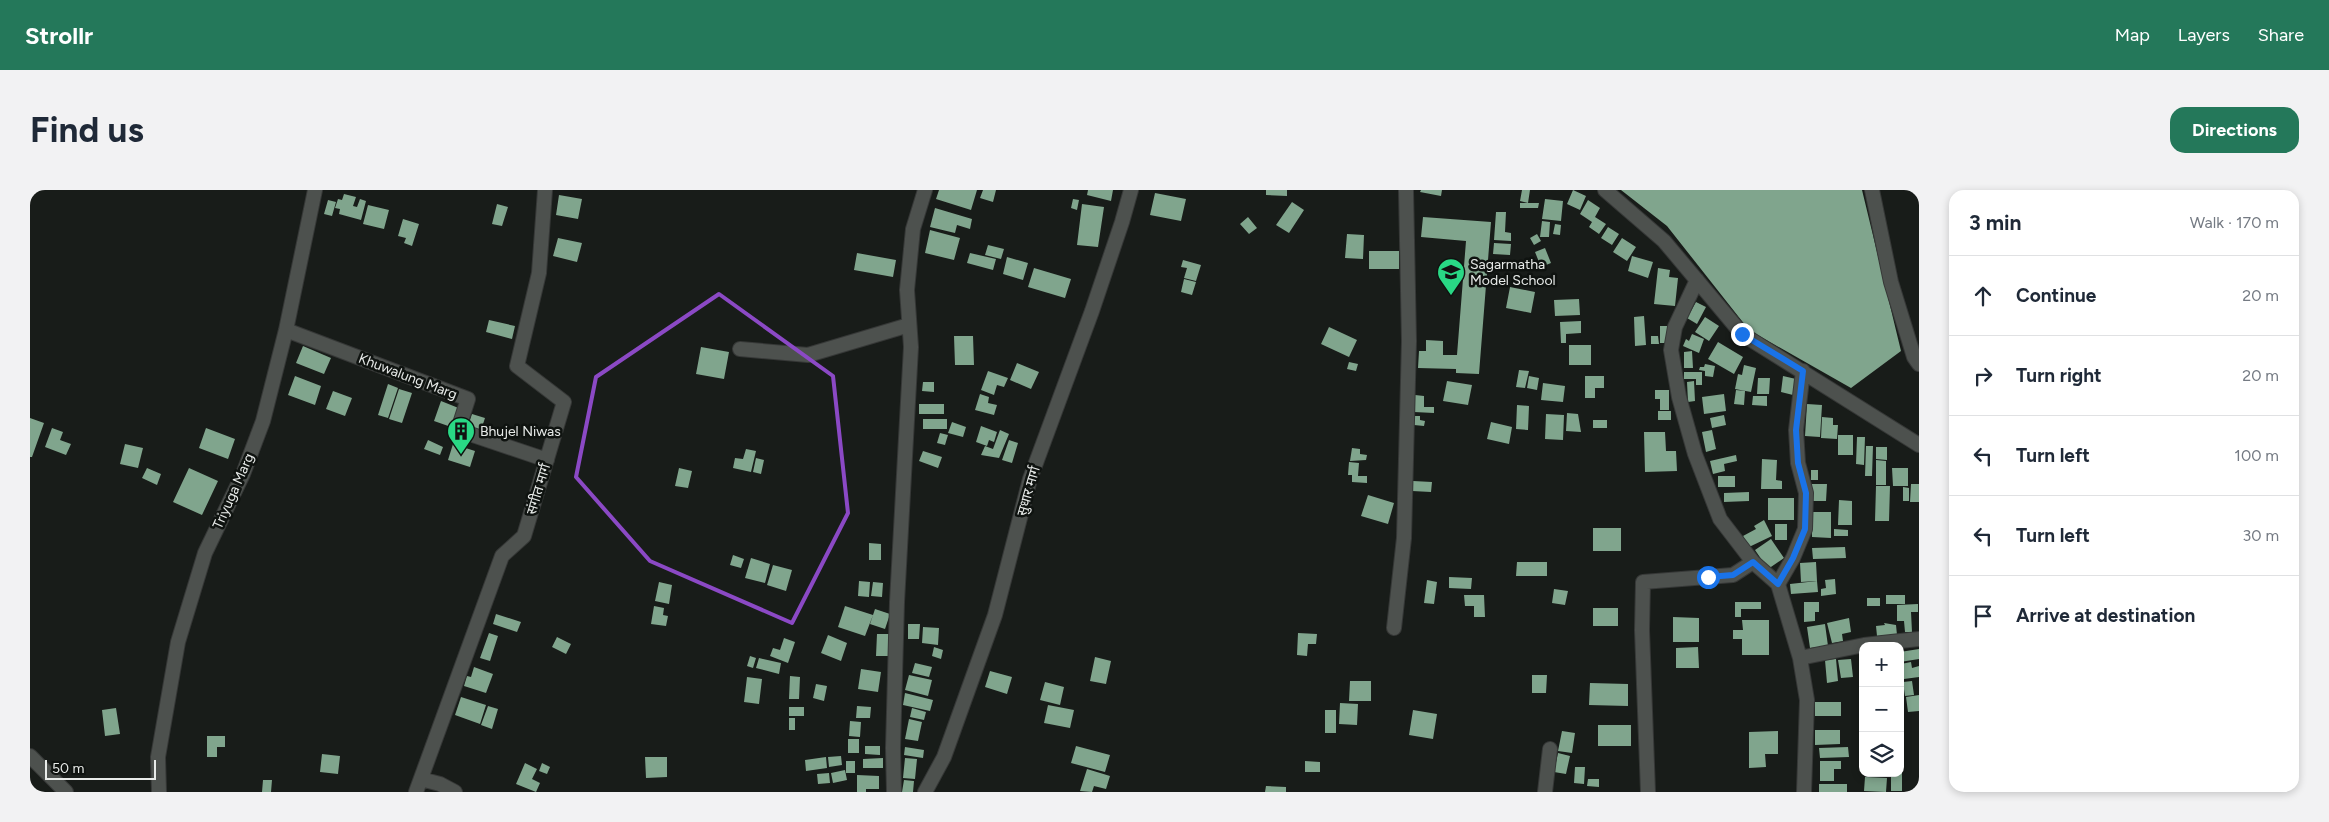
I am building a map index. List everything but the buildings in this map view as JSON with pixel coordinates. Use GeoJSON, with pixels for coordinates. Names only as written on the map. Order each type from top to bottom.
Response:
{"type":"FeatureCollection","features":[{"type":"Feature","properties":{"kind":"street","name":"Triyuga Marg"},"geometry":{"type":"LineString","coordinates":[[159,792],[158,757],[178,642],[205,553],[243,474],[263,420],[286,330],[315,190]]}},
{"type":"Feature","properties":{"kind":"street","name":"संगीत मार्ग"},"geometry":{"type":"LineString","coordinates":[[419,786],[502,556],[524,536],[564,402],[517,366],[539,273],[545,190]]}},
{"type":"Feature","properties":{"kind":"street"},"geometry":{"type":"LineString","coordinates":[[894,792],[897,602],[911,347],[907,290],[914,228],[925,190]]}},
{"type":"Feature","properties":{"kind":"street","name":"सुधार मार्ग"},"geometry":{"type":"LineString","coordinates":[[925,792],[944,756],[995,615],[1030,479],[1092,312],[1131,190]]}},
{"type":"Feature","properties":{"kind":"street"},"geometry":{"type":"LineString","coordinates":[[1394,628],[1404,538],[1408,350],[1406,190]]}},
{"type":"Feature","properties":{"kind":"street"},"geometry":{"type":"LineString","coordinates":[[1605,190],[1664,241],[1742,334],[1919,445]]}},
{"type":"Feature","properties":{"kind":"street"},"geometry":{"type":"LineString","coordinates":[[1872,190],[1891,282],[1914,357],[1919,364]]}},
{"type":"Feature","properties":{"kind":"street"},"geometry":{"type":"LineString","coordinates":[[1697,280],[1675,327],[1671,350],[1679,397],[1695,454],[1720,519],[1753,562],[1778,584],[1800,658],[1807,700],[1804,792]]}},
{"type":"Feature","properties":{"kind":"street"},"geometry":{"type":"LineString","coordinates":[[740,349],[808,354],[910,325]]}},
{"type":"Feature","properties":{"kind":"street","name":"Khuwalung Marg"},"geometry":{"type":"LineString","coordinates":[[286,330],[468,399],[458,430],[546,460]]}},
{"type":"Feature","properties":{"kind":"street"},"geometry":{"type":"LineString","coordinates":[[1778,584],[1793,558],[1805,529],[1806,493],[1798,463],[1796,430],[1803,371]]}},
{"type":"Feature","properties":{"kind":"street"},"geometry":{"type":"LineString","coordinates":[[1648,792],[1642,630],[1643,582],[1733,575],[1753,562]]}},
{"type":"Feature","properties":{"kind":"street"},"geometry":{"type":"LineString","coordinates":[[1800,658],[1864,644],[1919,639]]}},
{"type":"Feature","properties":{"kind":"street"},"geometry":{"type":"LineString","coordinates":[[1545,792],[1550,749]]}},
{"type":"Feature","properties":{"kind":"street"},"geometry":{"type":"LineString","coordinates":[[30,756],[66,792]]}},
{"type":"Feature","properties":{"kind":"street"},"geometry":{"type":"LineString","coordinates":[[419,786],[440,784],[455,792]]}},
{"type":"Feature","properties":{"kind":"highlighted area"},"geometry":{"type":"Polygon","coordinates":[[[719,294],[833,376],[848,513],[792,623],[650,561],[576,477],[596,377],[719,294]]]}},
{"type":"Feature","properties":{"kind":"place","name":"Sagarmatha Model School"},"geometry":{"type":"Point","coordinates":[1451,296]}},
{"type":"Feature","properties":{"kind":"place","name":"Bhujel Niwas"},"geometry":{"type":"Point","coordinates":[461,455]}},
{"type":"Feature","properties":{"kind":"route"},"geometry":{"type":"LineString","coordinates":[[1708,577],[1733,575],[1753,562],[1778,584],[1793,558],[1805,529],[1806,493],[1798,463],[1796,430],[1803,371],[1742,334]]}}]}
